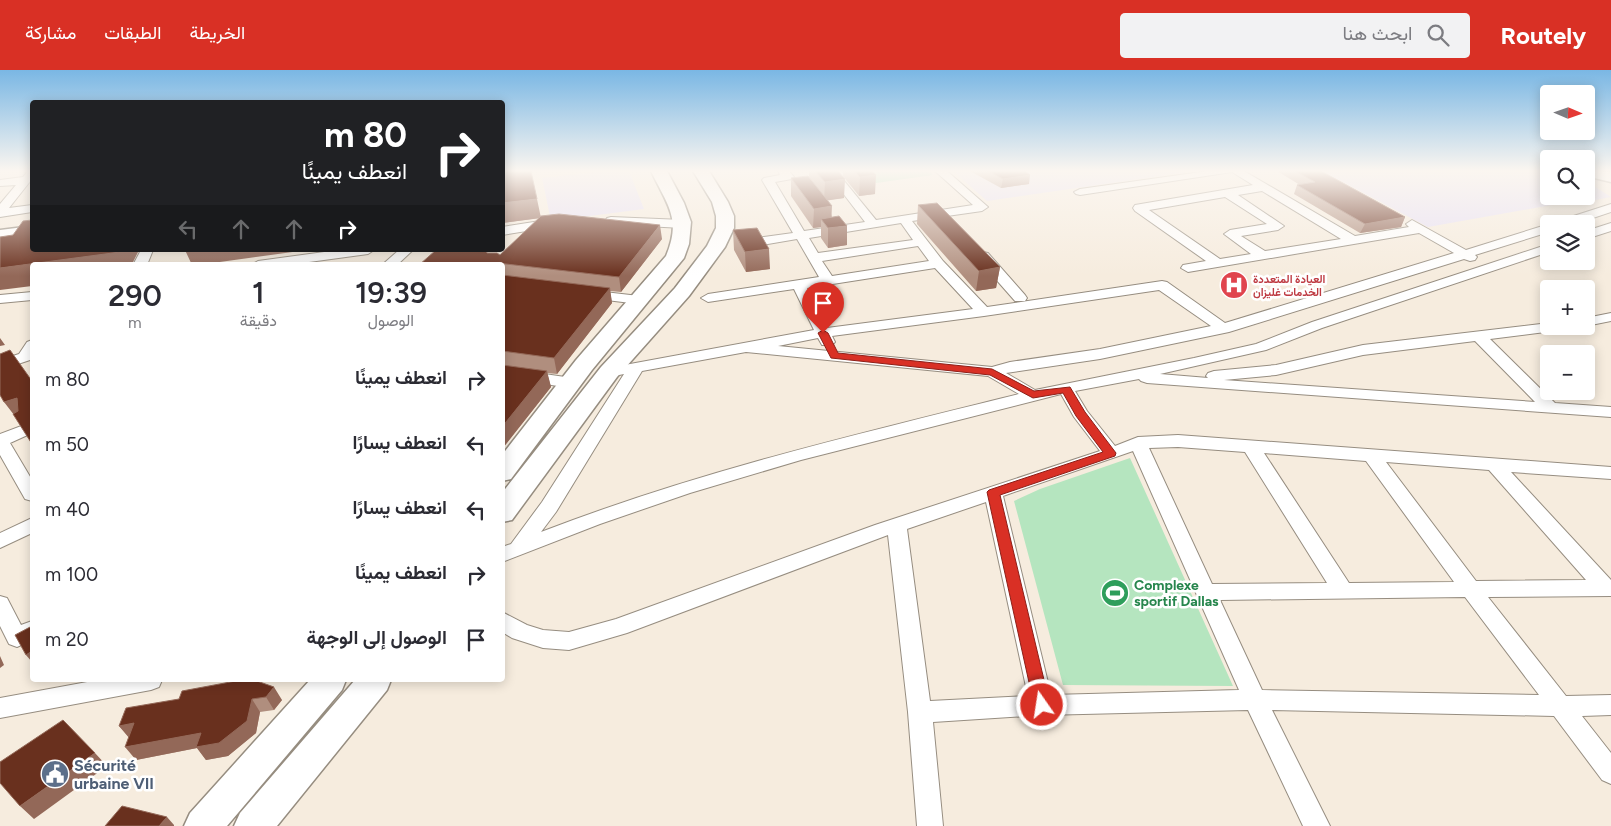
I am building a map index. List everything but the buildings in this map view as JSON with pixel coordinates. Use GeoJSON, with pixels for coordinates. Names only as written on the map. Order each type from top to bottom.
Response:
{"type":"FeatureCollection","features":[{"type":"Feature","properties":{"kind":"main road"},"geometry":{"type":"LineString","coordinates":[[675,258],[682,243],[683,224],[678,206]]}},
{"type":"Feature","properties":{"kind":"main road"},"geometry":{"type":"LineString","coordinates":[[505,469],[612,330],[686,248],[690,239],[691,218],[687,206]]}},
{"type":"Feature","properties":{"kind":"main road"},"geometry":{"type":"LineString","coordinates":[[682,292],[704,244],[710,222],[708,206]]}},
{"type":"Feature","properties":{"kind":"main road"},"geometry":{"type":"LineString","coordinates":[[505,509],[609,372],[682,292],[716,247],[725,228],[725,216],[722,206]]}},
{"type":"Feature","properties":{"kind":"main road"},"geometry":{"type":"LineString","coordinates":[[0,219],[30,215]]}},
{"type":"Feature","properties":{"kind":"main road"},"geometry":{"type":"LineString","coordinates":[[0,235],[30,231]]}},
{"type":"Feature","properties":{"kind":"main road"},"geometry":{"type":"LineString","coordinates":[[203,826],[328,682]]}},
{"type":"Feature","properties":{"kind":"main road"},"geometry":{"type":"LineString","coordinates":[[253,826],[373,682]]}},
{"type":"Feature","properties":{"kind":"street"},"geometry":{"type":"LineString","coordinates":[[784,206],[828,281]]}},
{"type":"Feature","properties":{"kind":"street"},"geometry":{"type":"LineString","coordinates":[[859,206],[873,224]]}},
{"type":"Feature","properties":{"kind":"street"},"geometry":{"type":"LineString","coordinates":[[750,243],[981,206]]}},
{"type":"Feature","properties":{"kind":"street"},"geometry":{"type":"LineString","coordinates":[[1149,206],[1139,208],[1219,264]]}},
{"type":"Feature","properties":{"kind":"street"},"geometry":{"type":"LineString","coordinates":[[1248,206],[1278,226],[1230,234],[1263,256]]}},
{"type":"Feature","properties":{"kind":"street"},"geometry":{"type":"LineString","coordinates":[[1297,206],[1352,239]]}},
{"type":"Feature","properties":{"kind":"street"},"geometry":{"type":"LineString","coordinates":[[1590,215],[1611,208]]}},
{"type":"Feature","properties":{"kind":"street"},"geometry":{"type":"LineString","coordinates":[[0,212],[30,209]]}},
{"type":"Feature","properties":{"kind":"street"},"geometry":{"type":"LineString","coordinates":[[945,213],[958,227]]}},
{"type":"Feature","properties":{"kind":"street"},"geometry":{"type":"LineString","coordinates":[[904,219],[938,264],[984,312]]}},
{"type":"Feature","properties":{"kind":"street"},"geometry":{"type":"LineString","coordinates":[[1404,220],[1493,268]]}},
{"type":"Feature","properties":{"kind":"street"},"geometry":{"type":"LineString","coordinates":[[505,230],[565,221]]}},
{"type":"Feature","properties":{"kind":"street"},"geometry":{"type":"LineString","coordinates":[[601,221],[683,224]]}},
{"type":"Feature","properties":{"kind":"street"},"geometry":{"type":"LineString","coordinates":[[524,239],[538,225]]}},
{"type":"Feature","properties":{"kind":"street"},"geometry":{"type":"LineString","coordinates":[[1595,233],[1611,227]]}},
{"type":"Feature","properties":{"kind":"street"},"geometry":{"type":"LineString","coordinates":[[1188,268],[1420,229]]}},
{"type":"Feature","properties":{"kind":"street"},"geometry":{"type":"LineString","coordinates":[[745,347],[992,372],[1010,367],[1100,354],[1224,329],[1540,231]]}},
{"type":"Feature","properties":{"kind":"street"},"geometry":{"type":"LineString","coordinates":[[814,258],[922,242]]}},
{"type":"Feature","properties":{"kind":"street"},"geometry":{"type":"LineString","coordinates":[[976,248],[1020,298]]}},
{"type":"Feature","properties":{"kind":"street"},"geometry":{"type":"LineString","coordinates":[[505,554],[674,492],[787,457],[1033,395],[1194,363],[1261,347],[1317,325],[1540,251]]}},
{"type":"Feature","properties":{"kind":"street"},"geometry":{"type":"LineString","coordinates":[[268,262],[285,256],[340,252]]}},
{"type":"Feature","properties":{"kind":"street"},"geometry":{"type":"LineString","coordinates":[[393,262],[405,252]]}},
{"type":"Feature","properties":{"kind":"street"},"geometry":{"type":"LineString","coordinates":[[708,298],[938,264]]}},
{"type":"Feature","properties":{"kind":"street"},"geometry":{"type":"LineString","coordinates":[[609,372],[823,333],[984,312],[1162,285],[1224,329]]}},
{"type":"Feature","properties":{"kind":"street"},"geometry":{"type":"LineString","coordinates":[[799,286],[834,356]]}},
{"type":"Feature","properties":{"kind":"street"},"geometry":{"type":"LineString","coordinates":[[571,292],[639,300]]}},
{"type":"Feature","properties":{"kind":"street"},"geometry":{"type":"LineString","coordinates":[[0,298],[30,296]]}},
{"type":"Feature","properties":{"kind":"street"},"geometry":{"type":"LineString","coordinates":[[1289,308],[1317,325]]}},
{"type":"Feature","properties":{"kind":"street"},"geometry":{"type":"LineString","coordinates":[[1595,321],[1611,318]]}},
{"type":"Feature","properties":{"kind":"street"},"geometry":{"type":"LineString","coordinates":[[1213,376],[1276,370],[1363,350],[1540,328]]}},
{"type":"Feature","properties":{"kind":"street"},"geometry":{"type":"LineString","coordinates":[[1478,336],[1551,408]]}},
{"type":"Feature","properties":{"kind":"street"},"geometry":{"type":"LineString","coordinates":[[0,364],[30,357]]}},
{"type":"Feature","properties":{"kind":"street"},"geometry":{"type":"LineString","coordinates":[[1194,363],[1213,376],[1252,388]]}},
{"type":"Feature","properties":{"kind":"street"},"geometry":{"type":"LineString","coordinates":[[519,548],[549,507],[636,367]]}},
{"type":"Feature","properties":{"kind":"street"},"geometry":{"type":"LineString","coordinates":[[992,372],[1033,395]]}},
{"type":"Feature","properties":{"kind":"street"},"geometry":{"type":"LineString","coordinates":[[505,373],[572,382]]}},
{"type":"Feature","properties":{"kind":"street"},"geometry":{"type":"LineString","coordinates":[[1127,377],[1252,388],[1611,412]]}},
{"type":"Feature","properties":{"kind":"street"},"geometry":{"type":"LineString","coordinates":[[1066,389],[1080,414],[1110,453]]}},
{"type":"Feature","properties":{"kind":"street"},"geometry":{"type":"LineString","coordinates":[[30,428],[0,440],[30,492]]}},
{"type":"Feature","properties":{"kind":"street"},"geometry":{"type":"LineString","coordinates":[[505,622],[520,632],[544,639],[569,641],[619,627],[897,525],[1138,442],[1178,441],[1611,473]]}},
{"type":"Feature","properties":{"kind":"street"},"geometry":{"type":"LineString","coordinates":[[1138,442],[1255,700],[1317,826]]}},
{"type":"Feature","properties":{"kind":"street"},"geometry":{"type":"LineString","coordinates":[[1251,447],[1343,591]]}},
{"type":"Feature","properties":{"kind":"street"},"geometry":{"type":"LineString","coordinates":[[1372,456],[1471,590],[1611,772]]}},
{"type":"Feature","properties":{"kind":"street"},"geometry":{"type":"LineString","coordinates":[[1494,464],[1608,588]]}},
{"type":"Feature","properties":{"kind":"street"},"geometry":{"type":"LineString","coordinates":[[993,492],[1042,705]]}},
{"type":"Feature","properties":{"kind":"street"},"geometry":{"type":"LineString","coordinates":[[897,525],[920,712],[930,826]]}},
{"type":"Feature","properties":{"kind":"street"},"geometry":{"type":"LineString","coordinates":[[0,541],[30,526]]}},
{"type":"Feature","properties":{"kind":"street"},"geometry":{"type":"LineString","coordinates":[[1205,592],[1608,588]]}},
{"type":"Feature","properties":{"kind":"street"},"geometry":{"type":"LineString","coordinates":[[0,604],[17,638],[30,631]]}},
{"type":"Feature","properties":{"kind":"street"},"geometry":{"type":"LineString","coordinates":[[0,708],[140,682]]}},
{"type":"Feature","properties":{"kind":"street"},"geometry":{"type":"LineString","coordinates":[[920,712],[1042,705],[1255,700],[1561,706],[1611,705]]}},
{"type":"Feature","properties":{"kind":"shaded area"},"geometry":{"type":"Polygon","coordinates":[[[548,206],[643,206],[644,209],[551,221],[548,206]]]}},
{"type":"Feature","properties":{"kind":"shaded area"},"geometry":{"type":"Polygon","coordinates":[[[1389,206],[1544,206],[1428,227],[1389,206]]]}},
{"type":"Feature","properties":{"kind":"green space","name":"Complexe sportif Dallas"},"geometry":{"type":"Polygon","coordinates":[[[1130,458],[1233,686],[1063,685],[1014,501],[1040,489],[1130,458]]]}},
{"type":"Feature","properties":{"kind":"place","name":"العيادة المتعددة الخدمات غليزان"},"geometry":{"type":"Point","coordinates":[1234,285]}},
{"type":"Feature","properties":{"kind":"place","name":"Complexe sportif Dallas"},"geometry":{"type":"Point","coordinates":[1115,593]}},
{"type":"Feature","properties":{"kind":"place","name":"Sécurité urbaine VII"},"geometry":{"type":"Point","coordinates":[55,774]}},
{"type":"Feature","properties":{"kind":"route"},"geometry":{"type":"LineString","coordinates":[[823,333],[834,356],[992,372],[1033,395],[1066,389],[1080,414],[1110,453],[993,492],[1042,705]]}}]}
